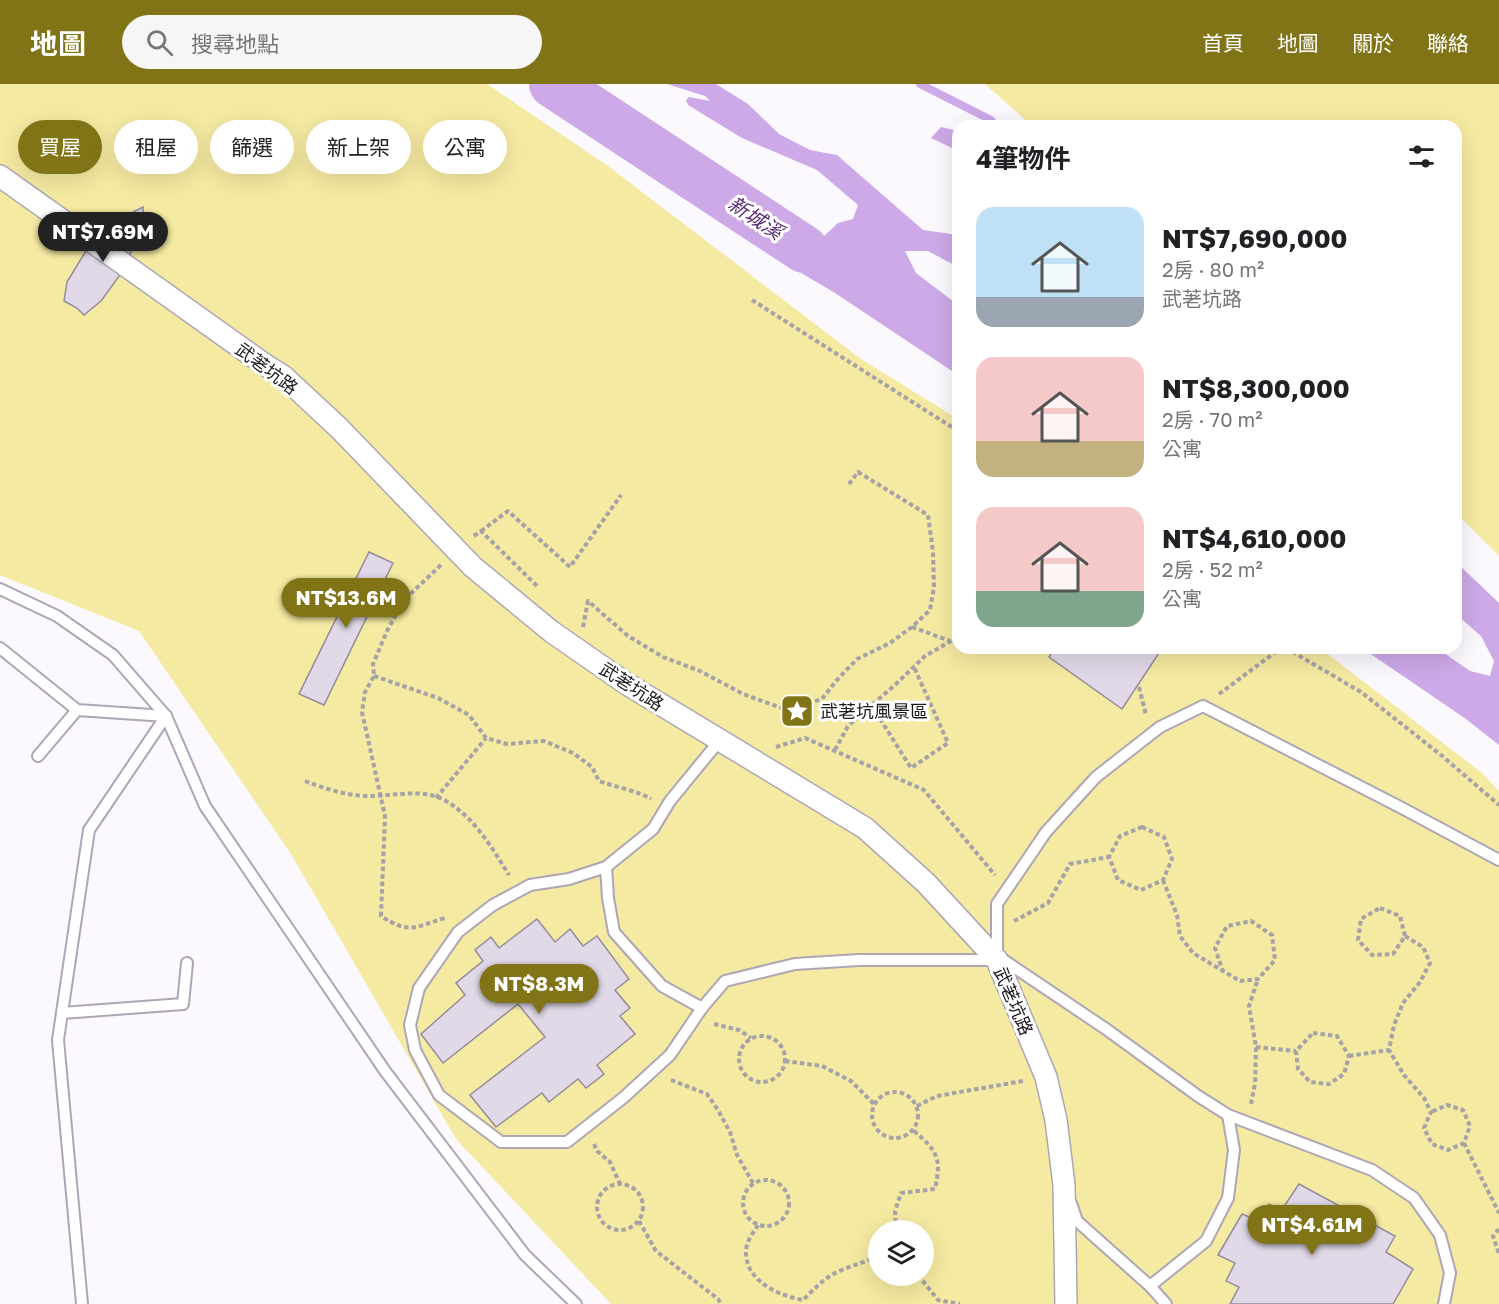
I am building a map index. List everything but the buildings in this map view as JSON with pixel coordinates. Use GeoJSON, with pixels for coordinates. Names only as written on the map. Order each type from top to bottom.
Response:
{"type":"FeatureCollection","features":[{"type":"Feature","properties":{"kind":"street","name":"武荖坑路"},"geometry":{"type":"LineString","coordinates":[[0,176],[283,376],[339,428],[473,567],[552,632],[627,684],[865,828],[926,884],[997,960],[1046,1077],[1056,1120],[1064,1185],[1066,1304]]}},
{"type":"Feature","properties":{"kind":"lane"},"geometry":{"type":"LineString","coordinates":[[0,589],[57,616],[113,655],[166,716],[205,806],[385,1071],[525,1255],[576,1304]]}},
{"type":"Feature","properties":{"kind":"lane"},"geometry":{"type":"LineString","coordinates":[[0,648],[77,710],[166,716]]}},
{"type":"Feature","properties":{"kind":"lane"},"geometry":{"type":"LineString","coordinates":[[997,960],[998,904],[1046,832],[1096,777],[1160,727],[1203,706],[1390,801],[1499,860]]}},
{"type":"Feature","properties":{"kind":"lane"},"geometry":{"type":"LineString","coordinates":[[38,756],[77,710]]}},
{"type":"Feature","properties":{"kind":"lane"},"geometry":{"type":"LineString","coordinates":[[82,1304],[58,1040],[89,830],[166,716]]}},
{"type":"Feature","properties":{"kind":"lane"},"geometry":{"type":"LineString","coordinates":[[720,740],[664,810],[653,829],[606,867],[569,879],[530,885],[493,905],[458,932],[419,988],[410,1025],[415,1050],[439,1095],[501,1142],[567,1142],[623,1098],[670,1055],[702,1008],[725,981],[795,964],[859,960],[997,960]]}},
{"type":"Feature","properties":{"kind":"lane"},"geometry":{"type":"LineString","coordinates":[[606,867],[608,898],[614,932],[662,986],[702,1008]]}},
{"type":"Feature","properties":{"kind":"lane"},"geometry":{"type":"LineString","coordinates":[[997,960],[997,956],[1228,1115],[1372,1170],[1414,1198],[1440,1235],[1450,1272],[1444,1304]]}},
{"type":"Feature","properties":{"kind":"lane"},"geometry":{"type":"LineString","coordinates":[[62,1013],[183,1004],[187,963]]}},
{"type":"Feature","properties":{"kind":"lane"},"geometry":{"type":"LineString","coordinates":[[1150,1286],[1206,1240],[1228,1198],[1234,1150],[1228,1115]]}},
{"type":"Feature","properties":{"kind":"lane"},"geometry":{"type":"LineString","coordinates":[[1064,1185],[1077,1221],[1150,1286],[1166,1304]]}},
{"type":"Feature","properties":{"kind":"path"},"geometry":{"type":"LineString","coordinates":[[753,300],[952,427]]}},
{"type":"Feature","properties":{"kind":"path"},"geometry":{"type":"LineString","coordinates":[[583,631],[588,601],[627,636],[663,657],[700,671],[743,694],[787,710],[822,699],[857,659],[890,643],[930,610],[934,587],[933,552],[928,515],[858,472],[849,484]]}},
{"type":"Feature","properties":{"kind":"path"},"geometry":{"type":"LineString","coordinates":[[471,922],[464,917],[450,916],[406,929],[381,916],[385,816],[362,712],[365,692],[374,676],[373,664],[404,600],[458,550],[508,511],[570,567],[621,495]]}},
{"type":"Feature","properties":{"kind":"path"},"geometry":{"type":"LineString","coordinates":[[481,531],[539,588]]}},
{"type":"Feature","properties":{"kind":"path"},"geometry":{"type":"LineString","coordinates":[[912,627],[951,641]]}},
{"type":"Feature","properties":{"kind":"path"},"geometry":{"type":"LineString","coordinates":[[835,750],[848,726],[925,656],[951,641]]}},
{"type":"Feature","properties":{"kind":"path"},"geometry":{"type":"LineString","coordinates":[[1203,706],[1273,654]]}},
{"type":"Feature","properties":{"kind":"path"},"geometry":{"type":"LineString","coordinates":[[1296,654],[1361,692],[1441,755],[1499,805]]}},
{"type":"Feature","properties":{"kind":"path"},"geometry":{"type":"LineString","coordinates":[[872,706],[911,768],[948,743],[914,667]]}},
{"type":"Feature","properties":{"kind":"path"},"geometry":{"type":"LineString","coordinates":[[374,676],[438,698],[469,715],[486,738],[507,744],[544,741],[573,753],[592,767],[599,781],[645,795],[664,810]]}},
{"type":"Feature","properties":{"kind":"path"},"geometry":{"type":"LineString","coordinates":[[1139,687],[1142,707],[1153,732]]}},
{"type":"Feature","properties":{"kind":"path"},"geometry":{"type":"LineString","coordinates":[[436,798],[486,738]]}},
{"type":"Feature","properties":{"kind":"path"},"geometry":{"type":"LineString","coordinates":[[765,750],[805,738],[924,790],[1007,890]]}},
{"type":"Feature","properties":{"kind":"path"},"geometry":{"type":"LineString","coordinates":[[305,781],[354,795],[379,797],[418,793],[445,800],[465,815],[486,839],[519,892]]}},
{"type":"Feature","properties":{"kind":"path"},"geometry":{"type":"LineString","coordinates":[[1142,827],[1164,837],[1172,859],[1163,880],[1141,890],[1118,880],[1109,857],[1120,836],[1142,827]]}},
{"type":"Feature","properties":{"kind":"path"},"geometry":{"type":"LineString","coordinates":[[1013,921],[1048,903],[1070,864],[1109,857]]}},
{"type":"Feature","properties":{"kind":"path"},"geometry":{"type":"LineString","coordinates":[[1163,880],[1176,915],[1180,936],[1193,953],[1240,981],[1258,979]]}},
{"type":"Feature","properties":{"kind":"path"},"geometry":{"type":"LineString","coordinates":[[1405,936],[1394,954],[1372,955],[1358,939],[1361,919],[1380,908],[1400,916],[1405,936],[1423,947],[1430,963],[1420,982],[1403,1003],[1394,1025],[1389,1050],[1404,1075],[1424,1098],[1431,1112]]}},
{"type":"Feature","properties":{"kind":"path"},"geometry":{"type":"LineString","coordinates":[[1223,972],[1215,948],[1227,927],[1251,921],[1272,935],[1275,960],[1258,979],[1249,1006],[1256,1047],[1255,1084],[1247,1122]]}},
{"type":"Feature","properties":{"kind":"path"},"geometry":{"type":"LineString","coordinates":[[702,1008],[715,1025],[739,1030],[751,1038]]}},
{"type":"Feature","properties":{"kind":"path"},"geometry":{"type":"LineString","coordinates":[[1313,1033],[1337,1036],[1349,1056],[1344,1074],[1329,1084],[1310,1082],[1298,1069],[1296,1051],[1313,1033]]}},
{"type":"Feature","properties":{"kind":"path"},"geometry":{"type":"LineString","coordinates":[[770,1037],[779,1042],[784,1051],[786,1061],[782,1071],[765,1082],[754,1080],[746,1075],[740,1066],[743,1046],[751,1038],[770,1037]]}},
{"type":"Feature","properties":{"kind":"path"},"geometry":{"type":"LineString","coordinates":[[1256,1047],[1296,1051]]}},
{"type":"Feature","properties":{"kind":"path"},"geometry":{"type":"LineString","coordinates":[[1349,1056],[1389,1050]]}},
{"type":"Feature","properties":{"kind":"path"},"geometry":{"type":"LineString","coordinates":[[786,1061],[822,1066],[851,1082],[875,1104]]}},
{"type":"Feature","properties":{"kind":"path"},"geometry":{"type":"LineString","coordinates":[[650,1073],[707,1094],[730,1132],[737,1155],[753,1183]]}},
{"type":"Feature","properties":{"kind":"path"},"geometry":{"type":"LineString","coordinates":[[917,1106],[937,1096],[1046,1077]]}},
{"type":"Feature","properties":{"kind":"path"},"geometry":{"type":"LineString","coordinates":[[896,1092],[912,1099],[917,1106],[917,1123],[913,1130],[904,1137],[893,1138],[882,1134],[875,1126],[872,1115],[875,1104],[888,1094],[896,1092]]}},
{"type":"Feature","properties":{"kind":"path"},"geometry":{"type":"LineString","coordinates":[[1464,1143],[1448,1150],[1432,1144],[1424,1128],[1431,1112],[1447,1105],[1463,1110],[1470,1126],[1464,1143],[1499,1213]]}},
{"type":"Feature","properties":{"kind":"path"},"geometry":{"type":"LineString","coordinates":[[584,1128],[597,1151],[610,1162],[620,1184]]}},
{"type":"Feature","properties":{"kind":"path"},"geometry":{"type":"LineString","coordinates":[[895,1220],[895,1211],[901,1193],[935,1189],[939,1168],[933,1147],[913,1130]]}},
{"type":"Feature","properties":{"kind":"path"},"geometry":{"type":"LineString","coordinates":[[773,1180],[788,1194],[789,1205],[786,1215],[779,1222],[769,1226],[759,1225],[750,1220],[743,1211],[742,1200],[753,1183],[773,1180]]}},
{"type":"Feature","properties":{"kind":"path"},"geometry":{"type":"LineString","coordinates":[[620,1184],[630,1186],[638,1192],[643,1201],[643,1212],[639,1221],[631,1228],[621,1230],[610,1228],[602,1222],[597,1213],[597,1203],[601,1193],[609,1186],[620,1184]]}},
{"type":"Feature","properties":{"kind":"path"},"geometry":{"type":"LineString","coordinates":[[639,1221],[656,1251],[718,1299],[721,1304]]}},
{"type":"Feature","properties":{"kind":"path"},"geometry":{"type":"LineString","coordinates":[[759,1225],[749,1239],[746,1254],[751,1273],[768,1287],[789,1298],[803,1300],[821,1281],[840,1270],[868,1261]]}},
{"type":"Feature","properties":{"kind":"path"},"geometry":{"type":"LineString","coordinates":[[1499,1229],[1493,1236],[1499,1254]]}},
{"type":"Feature","properties":{"kind":"path"},"geometry":{"type":"LineString","coordinates":[[927,1286],[938,1299],[960,1304]]}},
{"type":"Feature","properties":{"kind":"shaded area","name":"武荖坑風景區"},"geometry":{"type":"Polygon","coordinates":[[[0,84],[487,84],[608,166],[861,359],[952,415],[952,654],[1328,654],[1482,773],[1499,791],[1499,1304],[611,1304],[456,1139],[291,854],[139,631],[0,575],[0,84]]]}},
{"type":"Feature","properties":{"kind":"shaded area"},"geometry":{"type":"Polygon","coordinates":[[[985,84],[1499,84],[1499,556],[1462,519],[1462,120],[1025,120],[985,84]]]}},
{"type":"Feature","properties":{"kind":"water"},"geometry":{"type":"Polygon","coordinates":[[[667,84],[716,84],[748,104],[779,134],[810,150],[837,155],[923,230],[952,234],[952,264],[928,251],[905,251],[916,273],[952,300],[952,371],[835,293],[769,254],[747,221],[752,204],[793,219],[823,237],[838,223],[853,219],[858,205],[817,170],[742,138],[688,105],[686,100],[689,97],[710,101],[705,96],[667,84]]]}},
{"type":"Feature","properties":{"kind":"water"},"geometry":{"type":"Polygon","coordinates":[[[941,127],[952,130],[952,148],[931,138],[941,127]]]}},
{"type":"Feature","properties":{"kind":"water"},"geometry":{"type":"Polygon","coordinates":[[[1462,568],[1499,603],[1499,745],[1466,719],[1371,654],[1446,654],[1470,671],[1490,676],[1494,661],[1481,636],[1462,619],[1462,568]]]}},
{"type":"Feature","properties":{"kind":"waterway","name":"新城溪"},"geometry":{"type":"LineString","coordinates":[[553,84],[804,249]]}},
{"type":"Feature","properties":{"kind":"waterway"},"geometry":{"type":"LineString","coordinates":[[920,84],[991,120]]}},
{"type":"Feature","properties":{"kind":"place","name":"武荖坑風景區"},"geometry":{"type":"Point","coordinates":[797,711]}}]}
